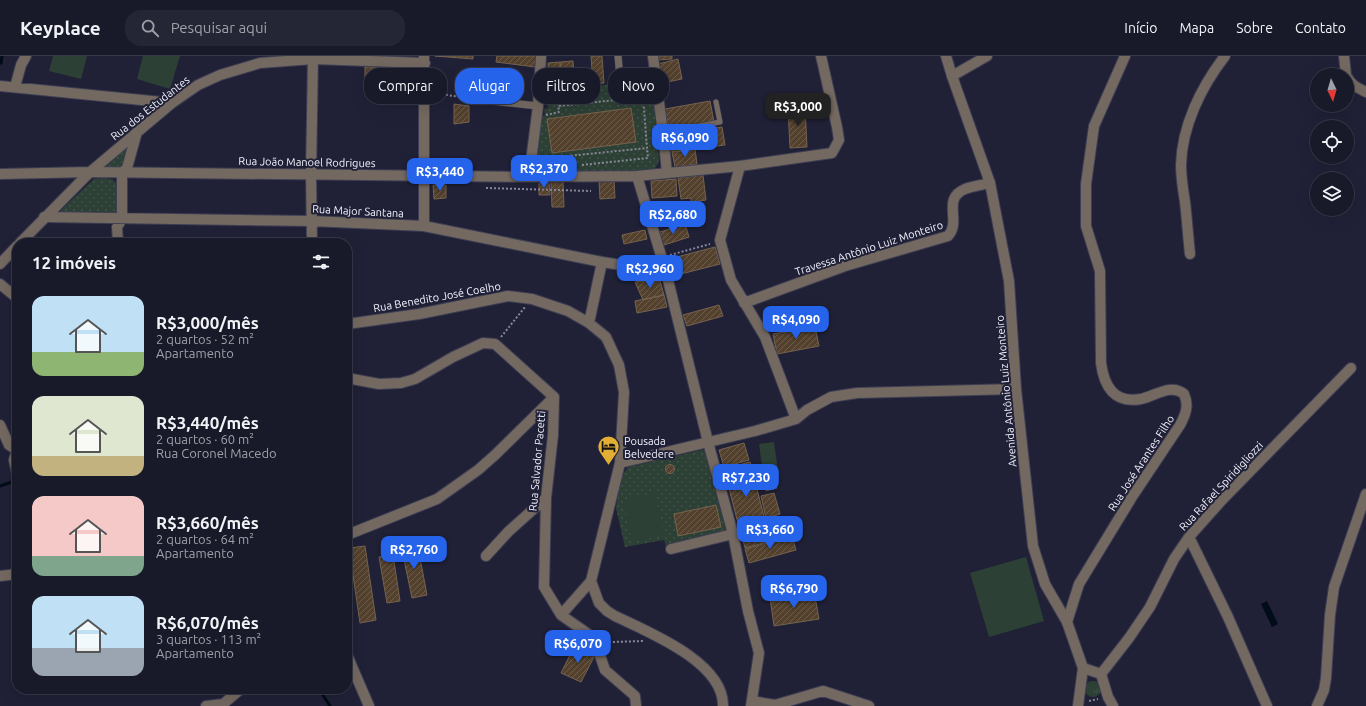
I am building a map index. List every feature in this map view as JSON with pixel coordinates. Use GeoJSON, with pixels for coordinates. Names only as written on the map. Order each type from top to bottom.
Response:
{"type":"FeatureCollection","features":[{"type":"Feature","properties":{"kind":"street"},"geometry":{"type":"LineString","coordinates":[[15,87],[26,56]]}},
{"type":"Feature","properties":{"kind":"street"},"geometry":{"type":"LineString","coordinates":[[529,177],[538,106],[541,56]]}},
{"type":"Feature","properties":{"kind":"street"},"geometry":{"type":"LineString","coordinates":[[618,56],[619,68]]}},
{"type":"Feature","properties":{"kind":"street"},"geometry":{"type":"LineString","coordinates":[[653,56],[664,133],[667,173]]}},
{"type":"Feature","properties":{"kind":"street","name":"Rua João Manoel Rodrigues"},"geometry":{"type":"LineString","coordinates":[[0,174],[90,172],[529,177],[637,176],[740,166],[832,153],[838,140],[837,127],[821,56]]}},
{"type":"Feature","properties":{"kind":"street","name":"Avenida Antônio Luiz Monteiro"},"geometry":{"type":"LineString","coordinates":[[946,56],[990,184],[1008,281],[1016,389],[1033,546],[1044,584],[1067,622],[1083,668]]}},
{"type":"Feature","properties":{"kind":"street"},"geometry":{"type":"LineString","coordinates":[[952,76],[987,56]]}},
{"type":"Feature","properties":{"kind":"street","name":"Rua José Arantes Filho"},"geometry":{"type":"LineString","coordinates":[[1067,622],[1079,584],[1132,497],[1185,417],[1187,406],[1184,394],[1175,389],[1158,392],[1142,399],[1121,398],[1114,395],[1102,373],[1100,271],[1086,226],[1086,184],[1094,126],[1125,56]]}},
{"type":"Feature","properties":{"kind":"street"},"geometry":{"type":"LineString","coordinates":[[1190,254],[1182,182],[1182,150],[1195,105],[1204,87],[1225,56]]}},
{"type":"Feature","properties":{"kind":"street"},"geometry":{"type":"LineString","coordinates":[[1344,56],[1346,68]]}},
{"type":"Feature","properties":{"kind":"street","name":"Rua dos Estudantes"},"geometry":{"type":"LineString","coordinates":[[25,238],[90,172],[137,132],[172,103],[198,85],[220,75],[260,58],[425,60]]}},
{"type":"Feature","properties":{"kind":"street"},"geometry":{"type":"LineString","coordinates":[[312,238],[310,221],[313,58]]}},
{"type":"Feature","properties":{"kind":"street"},"geometry":{"type":"LineString","coordinates":[[0,86],[172,103]]}},
{"type":"Feature","properties":{"kind":"street"},"geometry":{"type":"LineString","coordinates":[[1354,86],[1366,92]]}},
{"type":"Feature","properties":{"kind":"street"},"geometry":{"type":"LineString","coordinates":[[424,104],[424,226]]}},
{"type":"Feature","properties":{"kind":"street"},"geometry":{"type":"LineString","coordinates":[[520,104],[538,106]]}},
{"type":"Feature","properties":{"kind":"street"},"geometry":{"type":"LineString","coordinates":[[118,238],[117,227],[122,219],[122,173],[128,168],[137,132]]}},
{"type":"Feature","properties":{"kind":"street"},"geometry":{"type":"LineString","coordinates":[[740,166],[720,240],[732,280],[765,337],[796,419]]}},
{"type":"Feature","properties":{"kind":"street"},"geometry":{"type":"LineString","coordinates":[[637,176],[666,272],[708,442],[733,534],[748,611],[759,653],[751,703],[775,705],[823,691],[869,706]]}},
{"type":"Feature","properties":{"kind":"street","name":"Travessa Antônio Luiz Monteiro"},"geometry":{"type":"LineString","coordinates":[[744,303],[845,266],[932,242],[948,236],[952,232],[954,226],[952,203],[955,196],[966,189],[990,184]]}},
{"type":"Feature","properties":{"kind":"street","name":"Rua Major Santana"},"geometry":{"type":"LineString","coordinates":[[44,217],[310,221],[424,226],[602,262],[666,272]]}},
{"type":"Feature","properties":{"kind":"street"},"geometry":{"type":"LineString","coordinates":[[0,264],[12,251]]}},
{"type":"Feature","properties":{"kind":"street"},"geometry":{"type":"LineString","coordinates":[[589,323],[602,262]]}},
{"type":"Feature","properties":{"kind":"street"},"geometry":{"type":"LineString","coordinates":[[0,284],[12,294]]}},
{"type":"Feature","properties":{"kind":"street","name":"Rua Benedito José Coelho"},"geometry":{"type":"LineString","coordinates":[[352,323],[419,314],[508,296],[532,299],[568,311],[589,323],[606,337],[619,365],[624,392],[620,463],[591,581]]}},
{"type":"Feature","properties":{"kind":"street"},"geometry":{"type":"LineString","coordinates":[[352,379],[378,384],[401,383],[415,379],[453,357],[483,343],[495,344]]}},
{"type":"Feature","properties":{"kind":"street","name":"Rua Salvador Pacetti"},"geometry":{"type":"LineString","coordinates":[[495,344],[554,397],[553,435],[546,498],[544,587],[561,615]]}},
{"type":"Feature","properties":{"kind":"street","name":"Rua Rafael Spiridigliozzi"},"geometry":{"type":"LineString","coordinates":[[1101,674],[1130,638],[1150,607],[1174,559],[1189,537],[1222,500],[1351,368]]}},
{"type":"Feature","properties":{"kind":"street"},"geometry":{"type":"LineString","coordinates":[[620,463],[755,431],[796,419],[807,410],[831,397],[857,392],[1016,389]]}},
{"type":"Feature","properties":{"kind":"street"},"geometry":{"type":"LineString","coordinates":[[352,533],[437,499],[478,470],[554,397]]}},
{"type":"Feature","properties":{"kind":"street"},"geometry":{"type":"LineString","coordinates":[[0,425],[9,445],[12,447]]}},
{"type":"Feature","properties":{"kind":"street"},"geometry":{"type":"LineString","coordinates":[[1317,706],[1324,690],[1326,678],[1332,593],[1366,494]]}},
{"type":"Feature","properties":{"kind":"street"},"geometry":{"type":"LineString","coordinates":[[486,556],[509,531],[546,498]]}},
{"type":"Feature","properties":{"kind":"street"},"geometry":{"type":"LineString","coordinates":[[671,549],[733,534]]}},
{"type":"Feature","properties":{"kind":"street"},"geometry":{"type":"LineString","coordinates":[[1189,537],[1228,617],[1267,706]]}},
{"type":"Feature","properties":{"kind":"street"},"geometry":{"type":"LineString","coordinates":[[0,576],[12,575]]}},
{"type":"Feature","properties":{"kind":"street"},"geometry":{"type":"LineString","coordinates":[[636,706],[635,696],[605,670],[594,638],[561,615],[591,581],[599,602],[607,610],[615,616],[673,644],[702,666],[718,684],[722,693],[723,706]]}},
{"type":"Feature","properties":{"kind":"street"},"geometry":{"type":"LineString","coordinates":[[352,667],[369,706]]}},
{"type":"Feature","properties":{"kind":"street"},"geometry":{"type":"LineString","coordinates":[[1075,705],[1083,668],[1101,674],[1113,706]]}},
{"type":"Feature","properties":{"kind":"street"},"geometry":{"type":"LineString","coordinates":[[206,706],[223,704],[235,694]]}},
{"type":"Feature","properties":{"kind":"lane"},"geometry":{"type":"LineString","coordinates":[[664,133],[720,122],[716,102]]}},
{"type":"Feature","properties":{"kind":"path"},"geometry":{"type":"LineString","coordinates":[[545,115],[559,112],[559,106],[608,101]]}},
{"type":"Feature","properties":{"kind":"path"},"geometry":{"type":"LineString","coordinates":[[580,166],[648,158],[644,104]]}},
{"type":"Feature","properties":{"kind":"path"},"geometry":{"type":"LineString","coordinates":[[549,169],[548,158],[648,148]]}},
{"type":"Feature","properties":{"kind":"path"},"geometry":{"type":"LineString","coordinates":[[480,188],[591,191]]}},
{"type":"Feature","properties":{"kind":"path"},"geometry":{"type":"LineString","coordinates":[[661,258],[712,243]]}},
{"type":"Feature","properties":{"kind":"path"},"geometry":{"type":"LineString","coordinates":[[495,344],[532,299]]}},
{"type":"Feature","properties":{"kind":"path"},"geometry":{"type":"LineString","coordinates":[[594,638],[613,642],[643,641]]}},
{"type":"Feature","properties":{"kind":"path"},"geometry":{"type":"LineString","coordinates":[[1075,705],[1108,696]]}},
{"type":"Feature","properties":{"kind":"green space"},"geometry":{"type":"Polygon","coordinates":[[[53,56],[87,56],[81,79],[49,71],[53,56]]]}},
{"type":"Feature","properties":{"kind":"green space"},"geometry":{"type":"Polygon","coordinates":[[[143,56],[180,56],[170,89],[137,79],[143,56]]]}},
{"type":"Feature","properties":{"kind":"green space"},"geometry":{"type":"Polygon","coordinates":[[[600,85],[608,85],[608,104],[654,104],[659,160],[656,166],[648,171],[546,172],[537,166],[536,162],[542,116],[545,115],[544,109],[548,108],[548,104],[600,104],[600,85]]]}},
{"type":"Feature","properties":{"kind":"green space"},"geometry":{"type":"Polygon","coordinates":[[[124,147],[128,149],[122,168],[101,168],[124,147]]]}},
{"type":"Feature","properties":{"kind":"green space"},"geometry":{"type":"Polygon","coordinates":[[[103,178],[113,180],[117,186],[117,212],[110,216],[62,213],[61,210],[94,179],[103,178]]]}},
{"type":"Feature","properties":{"kind":"green space"},"geometry":{"type":"Polygon","coordinates":[[[774,442],[778,471],[763,473],[759,444],[774,442]]]}},
{"type":"Feature","properties":{"kind":"green space"},"geometry":{"type":"Polygon","coordinates":[[[702,450],[706,451],[726,530],[666,546],[664,540],[625,547],[616,508],[621,477],[628,467],[702,450]]]}},
{"type":"Feature","properties":{"kind":"green space"},"geometry":{"type":"Polygon","coordinates":[[[655,493],[664,535],[632,542],[623,500],[655,493]]]}},
{"type":"Feature","properties":{"kind":"green space"},"geometry":{"type":"Polygon","coordinates":[[[1026,557],[1044,621],[989,637],[970,573],[1026,557]]]}},
{"type":"Feature","properties":{"kind":"green space"},"geometry":{"type":"Polygon","coordinates":[[[1093,681],[1099,683],[1101,689],[1099,695],[1093,697],[1087,695],[1085,689],[1087,683],[1093,681]]]}},
{"type":"Feature","properties":{"kind":"shaded area"},"geometry":{"type":"Polygon","coordinates":[[[1267,601],[1278,624],[1272,627],[1261,604],[1267,601]]]}},
{"type":"Feature","properties":{"kind":"building"},"geometry":{"type":"Polygon","coordinates":[[[435,56],[473,56],[473,59],[435,56]]]}},
{"type":"Feature","properties":{"kind":"building"},"geometry":{"type":"Polygon","coordinates":[[[497,56],[536,56],[535,67],[496,62],[497,56]]]}},
{"type":"Feature","properties":{"kind":"building"},"geometry":{"type":"Polygon","coordinates":[[[591,56],[602,56],[604,83],[600,83],[600,68],[592,68],[591,56]]]}},
{"type":"Feature","properties":{"kind":"building"},"geometry":{"type":"Polygon","coordinates":[[[660,56],[672,56],[672,59],[658,60],[660,56]]]}},
{"type":"Feature","properties":{"kind":"building"},"geometry":{"type":"Polygon","coordinates":[[[678,59],[682,79],[669,82],[669,68],[659,68],[658,64],[678,59]]]}},
{"type":"Feature","properties":{"kind":"building"},"geometry":{"type":"Polygon","coordinates":[[[573,61],[574,68],[560,68],[560,62],[573,61]]]}},
{"type":"Feature","properties":{"kind":"building"},"geometry":{"type":"Polygon","coordinates":[[[560,62],[560,68],[548,68],[548,63],[560,62]]]}},
{"type":"Feature","properties":{"kind":"building"},"geometry":{"type":"Polygon","coordinates":[[[365,67],[387,67],[387,68],[365,67]]]}},
{"type":"Feature","properties":{"kind":"building"},"geometry":{"type":"Polygon","coordinates":[[[710,101],[714,122],[669,129],[665,109],[710,101]]]}},
{"type":"Feature","properties":{"kind":"building"},"geometry":{"type":"Polygon","coordinates":[[[454,104],[469,106],[469,122],[454,124],[454,104]]]}},
{"type":"Feature","properties":{"kind":"building"},"geometry":{"type":"Polygon","coordinates":[[[805,106],[807,147],[790,148],[788,107],[805,106]]]}},
{"type":"Feature","properties":{"kind":"building"},"geometry":{"type":"Polygon","coordinates":[[[631,108],[636,142],[552,153],[547,119],[631,108]]]}},
{"type":"Feature","properties":{"kind":"building"},"geometry":{"type":"Polygon","coordinates":[[[722,127],[725,145],[672,152],[670,134],[722,127]]]}},
{"type":"Feature","properties":{"kind":"building"},"geometry":{"type":"Polygon","coordinates":[[[695,149],[697,164],[675,167],[672,152],[695,149]]]}},
{"type":"Feature","properties":{"kind":"building"},"geometry":{"type":"Polygon","coordinates":[[[703,175],[706,200],[691,202],[691,198],[681,199],[678,178],[703,175]]]}},
{"type":"Feature","properties":{"kind":"building"},"geometry":{"type":"Polygon","coordinates":[[[614,179],[615,198],[600,199],[599,180],[614,179]]]}},
{"type":"Feature","properties":{"kind":"building"},"geometry":{"type":"Polygon","coordinates":[[[676,179],[677,196],[652,198],[651,181],[676,179]]]}},
{"type":"Feature","properties":{"kind":"building"},"geometry":{"type":"Polygon","coordinates":[[[563,181],[564,207],[552,207],[551,182],[563,181]]]}},
{"type":"Feature","properties":{"kind":"building"},"geometry":{"type":"Polygon","coordinates":[[[539,182],[549,182],[550,195],[539,195],[539,182]]]}},
{"type":"Feature","properties":{"kind":"building"},"geometry":{"type":"Polygon","coordinates":[[[433,185],[446,185],[446,198],[434,199],[433,185]]]}},
{"type":"Feature","properties":{"kind":"building"},"geometry":{"type":"Polygon","coordinates":[[[685,224],[689,237],[661,246],[657,233],[685,224]]]}},
{"type":"Feature","properties":{"kind":"building"},"geometry":{"type":"Polygon","coordinates":[[[645,230],[647,239],[624,244],[622,235],[645,230]]]}},
{"type":"Feature","properties":{"kind":"building"},"geometry":{"type":"Polygon","coordinates":[[[715,247],[720,264],[673,276],[669,259],[715,247]]]}},
{"type":"Feature","properties":{"kind":"building"},"geometry":{"type":"Polygon","coordinates":[[[650,280],[660,281],[664,295],[643,300],[635,282],[650,280]]]}},
{"type":"Feature","properties":{"kind":"building"},"geometry":{"type":"Polygon","coordinates":[[[664,295],[667,307],[637,313],[635,301],[664,295]]]}},
{"type":"Feature","properties":{"kind":"building"},"geometry":{"type":"Polygon","coordinates":[[[719,305],[723,316],[687,326],[683,315],[719,305]]]}},
{"type":"Feature","properties":{"kind":"building"},"geometry":{"type":"Polygon","coordinates":[[[815,326],[819,346],[777,354],[773,334],[815,326]]]}},
{"type":"Feature","properties":{"kind":"building"},"geometry":{"type":"Polygon","coordinates":[[[744,443],[749,460],[724,467],[719,450],[744,443]]]}},
{"type":"Feature","properties":{"kind":"building"},"geometry":{"type":"Polygon","coordinates":[[[750,462],[767,528],[741,535],[724,469],[750,462]]]}},
{"type":"Feature","properties":{"kind":"building"},"geometry":{"type":"Polygon","coordinates":[[[670,464],[675,469],[670,474],[665,469],[670,464]]]}},
{"type":"Feature","properties":{"kind":"building"},"geometry":{"type":"Polygon","coordinates":[[[774,478],[777,488],[766,491],[763,481],[774,478]]]}},
{"type":"Feature","properties":{"kind":"building"},"geometry":{"type":"Polygon","coordinates":[[[774,493],[780,514],[766,518],[761,496],[774,493]]]}},
{"type":"Feature","properties":{"kind":"building"},"geometry":{"type":"Polygon","coordinates":[[[716,505],[721,527],[678,536],[674,514],[716,505]]]}},
{"type":"Feature","properties":{"kind":"building"},"geometry":{"type":"Polygon","coordinates":[[[772,528],[775,540],[745,548],[742,536],[772,528]]]}},
{"type":"Feature","properties":{"kind":"building"},"geometry":{"type":"Polygon","coordinates":[[[792,536],[796,550],[749,563],[745,549],[792,536]]]}},
{"type":"Feature","properties":{"kind":"building"},"geometry":{"type":"Polygon","coordinates":[[[417,542],[427,595],[412,598],[401,545],[417,542]]]}},
{"type":"Feature","properties":{"kind":"building"},"geometry":{"type":"Polygon","coordinates":[[[365,546],[376,620],[360,623],[352,568],[352,548],[365,546]]]}},
{"type":"Feature","properties":{"kind":"building"},"geometry":{"type":"Polygon","coordinates":[[[393,555],[400,601],[387,603],[379,557],[393,555]]]}},
{"type":"Feature","properties":{"kind":"building"},"geometry":{"type":"Polygon","coordinates":[[[814,591],[819,619],[774,626],[770,598],[814,591]]]}},
{"type":"Feature","properties":{"kind":"building"},"geometry":{"type":"Polygon","coordinates":[[[575,645],[595,655],[581,682],[561,673],[575,645]]]}},
{"type":"Feature","properties":{"kind":"waterway"},"geometry":{"type":"LineString","coordinates":[[1,63],[2,56]]}},
{"type":"Feature","properties":{"kind":"waterway"},"geometry":{"type":"LineString","coordinates":[[0,486],[12,482]]}},
{"type":"Feature","properties":{"kind":"waterway"},"geometry":{"type":"LineString","coordinates":[[322,694],[330,706]]}},
{"type":"Feature","properties":{"kind":"place","name":"Pousada Belvedere"},"geometry":{"type":"Point","coordinates":[608,466]}}]}
